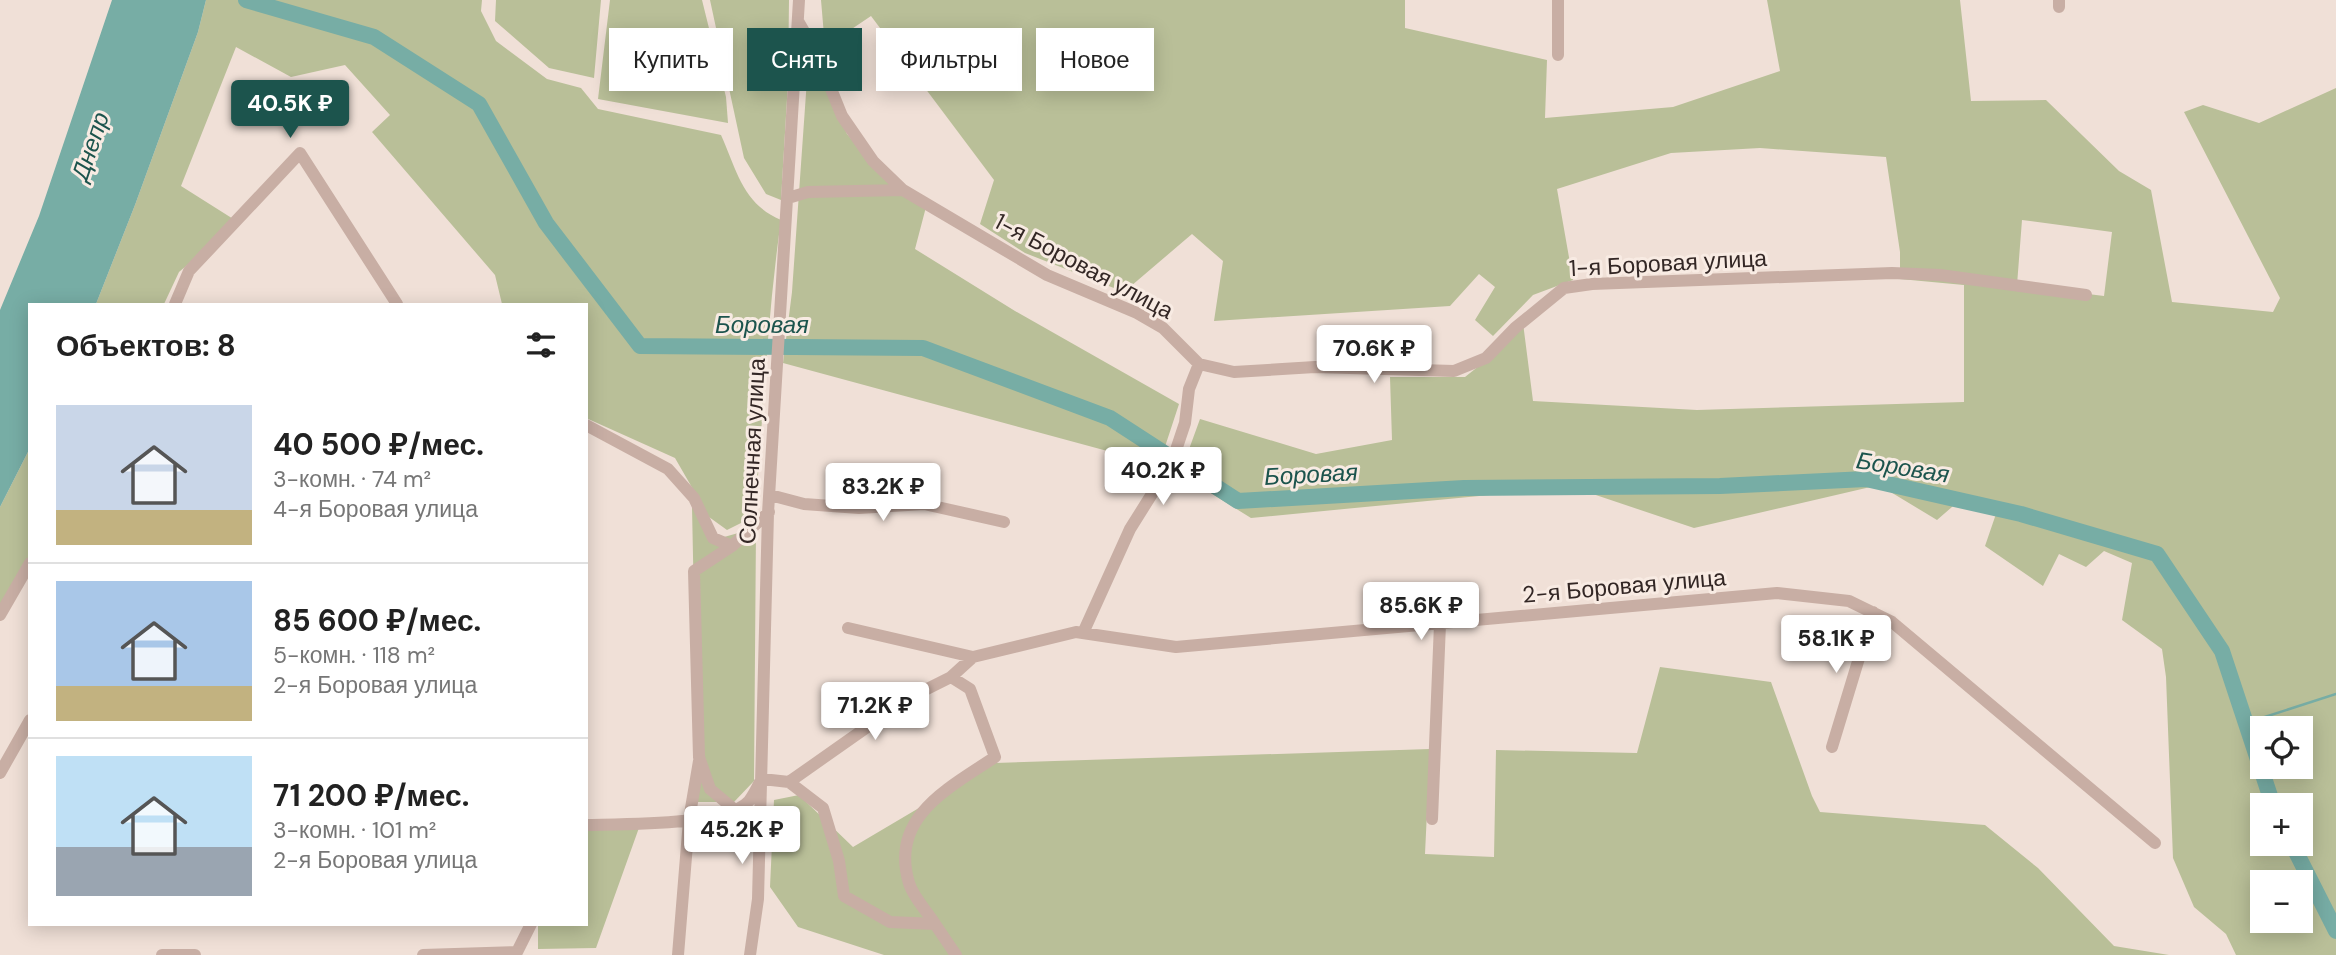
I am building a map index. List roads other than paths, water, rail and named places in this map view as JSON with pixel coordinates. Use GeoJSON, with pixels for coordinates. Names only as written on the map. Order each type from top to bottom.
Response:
{"type":"FeatureCollection","features":[{"type":"Feature","properties":{"kind":"street","name":"Солнечная улица"},"geometry":{"type":"LineString","coordinates":[[750,955],[758,899],[769,512],[799,0]]}},
{"type":"Feature","properties":{"kind":"street"},"geometry":{"type":"LineString","coordinates":[[1558,0],[1558,55]]}},
{"type":"Feature","properties":{"kind":"street","name":"1-я Боровая улица"},"geometry":{"type":"LineString","coordinates":[[798,21],[817,54],[842,116],[873,161],[903,190],[1047,275],[1137,313],[1163,328],[1199,364],[1234,372],[1315,367],[1454,371],[1486,358],[1515,328],[1564,288],[1592,285],[1892,273],[1940,275],[2086,295]]}},
{"type":"Feature","properties":{"kind":"street"},"geometry":{"type":"LineString","coordinates":[[175,303],[189,271],[300,153],[396,303]]}},
{"type":"Feature","properties":{"kind":"street"},"geometry":{"type":"LineString","coordinates":[[788,198],[808,191],[903,190]]}},
{"type":"Feature","properties":{"kind":"street"},"geometry":{"type":"LineString","coordinates":[[1083,633],[1130,529],[1172,462],[1185,423],[1189,389],[1199,364]]}},
{"type":"Feature","properties":{"kind":"street"},"geometry":{"type":"LineString","coordinates":[[588,426],[668,469],[694,498],[713,538],[732,546]]}},
{"type":"Feature","properties":{"kind":"street"},"geometry":{"type":"LineString","coordinates":[[770,495],[804,504],[859,508],[924,504],[1004,522]]}},
{"type":"Feature","properties":{"kind":"street"},"geometry":{"type":"LineString","coordinates":[[678,955],[689,820],[699,757],[694,571],[732,546],[769,512]]}},
{"type":"Feature","properties":{"kind":"street"},"geometry":{"type":"LineString","coordinates":[[0,615],[28,566]]}},
{"type":"Feature","properties":{"kind":"street","name":"2-я Боровая улица"},"geometry":{"type":"LineString","coordinates":[[789,782],[907,699],[951,677],[973,657],[1050,637],[1083,633],[1176,647],[1777,593],[1849,601],[1892,622],[2155,843]]}},
{"type":"Feature","properties":{"kind":"street"},"geometry":{"type":"LineString","coordinates":[[1832,747],[1872,612]]}},
{"type":"Feature","properties":{"kind":"street"},"geometry":{"type":"LineString","coordinates":[[1432,819],[1440,624]]}},
{"type":"Feature","properties":{"kind":"street"},"geometry":{"type":"LineString","coordinates":[[848,628],[973,657]]}},
{"type":"Feature","properties":{"kind":"street"},"geometry":{"type":"LineString","coordinates":[[951,677],[970,689],[995,757],[946,790],[912,823],[904,854],[909,885],[957,955]]}},
{"type":"Feature","properties":{"kind":"street"},"geometry":{"type":"LineString","coordinates":[[0,773],[24,739]]}},
{"type":"Feature","properties":{"kind":"street"},"geometry":{"type":"LineString","coordinates":[[699,757],[710,789],[735,810]]}},
{"type":"Feature","properties":{"kind":"street"},"geometry":{"type":"LineString","coordinates":[[588,825],[689,820],[735,810],[748,803],[762,779],[789,782],[823,808],[839,862],[844,896],[890,922],[935,923]]}},
{"type":"Feature","properties":{"kind":"street"},"geometry":{"type":"LineString","coordinates":[[423,955],[517,952],[530,926]]}},
{"type":"Feature","properties":{"kind":"street"},"geometry":{"type":"LineString","coordinates":[[162,955],[195,955]]}},
{"type":"Feature","properties":{"kind":"water","name":"Днепр"},"geometry":{"type":"Polygon","coordinates":[[[112,0],[206,0],[198,32],[96,303],[28,303],[28,452],[0,507],[0,310],[39,216],[112,0]]]}},
{"type":"Feature","properties":{"kind":"waterway","name":"Боровая"},"geometry":{"type":"LineString","coordinates":[[246,0],[374,37],[479,104],[546,223],[640,346],[923,348],[1110,418],[1238,501],[1464,488],[1720,486],[1866,479],[2021,514],[2157,554],[2222,651],[2269,793]]}},
{"type":"Feature","properties":{"kind":"waterway"},"geometry":{"type":"LineString","coordinates":[[2246,723],[2336,694]]}},
{"type":"Feature","properties":{"kind":"waterway","name":"Боровая"},"geometry":{"type":"LineString","coordinates":[[2298,856],[2336,931]]}}]}
